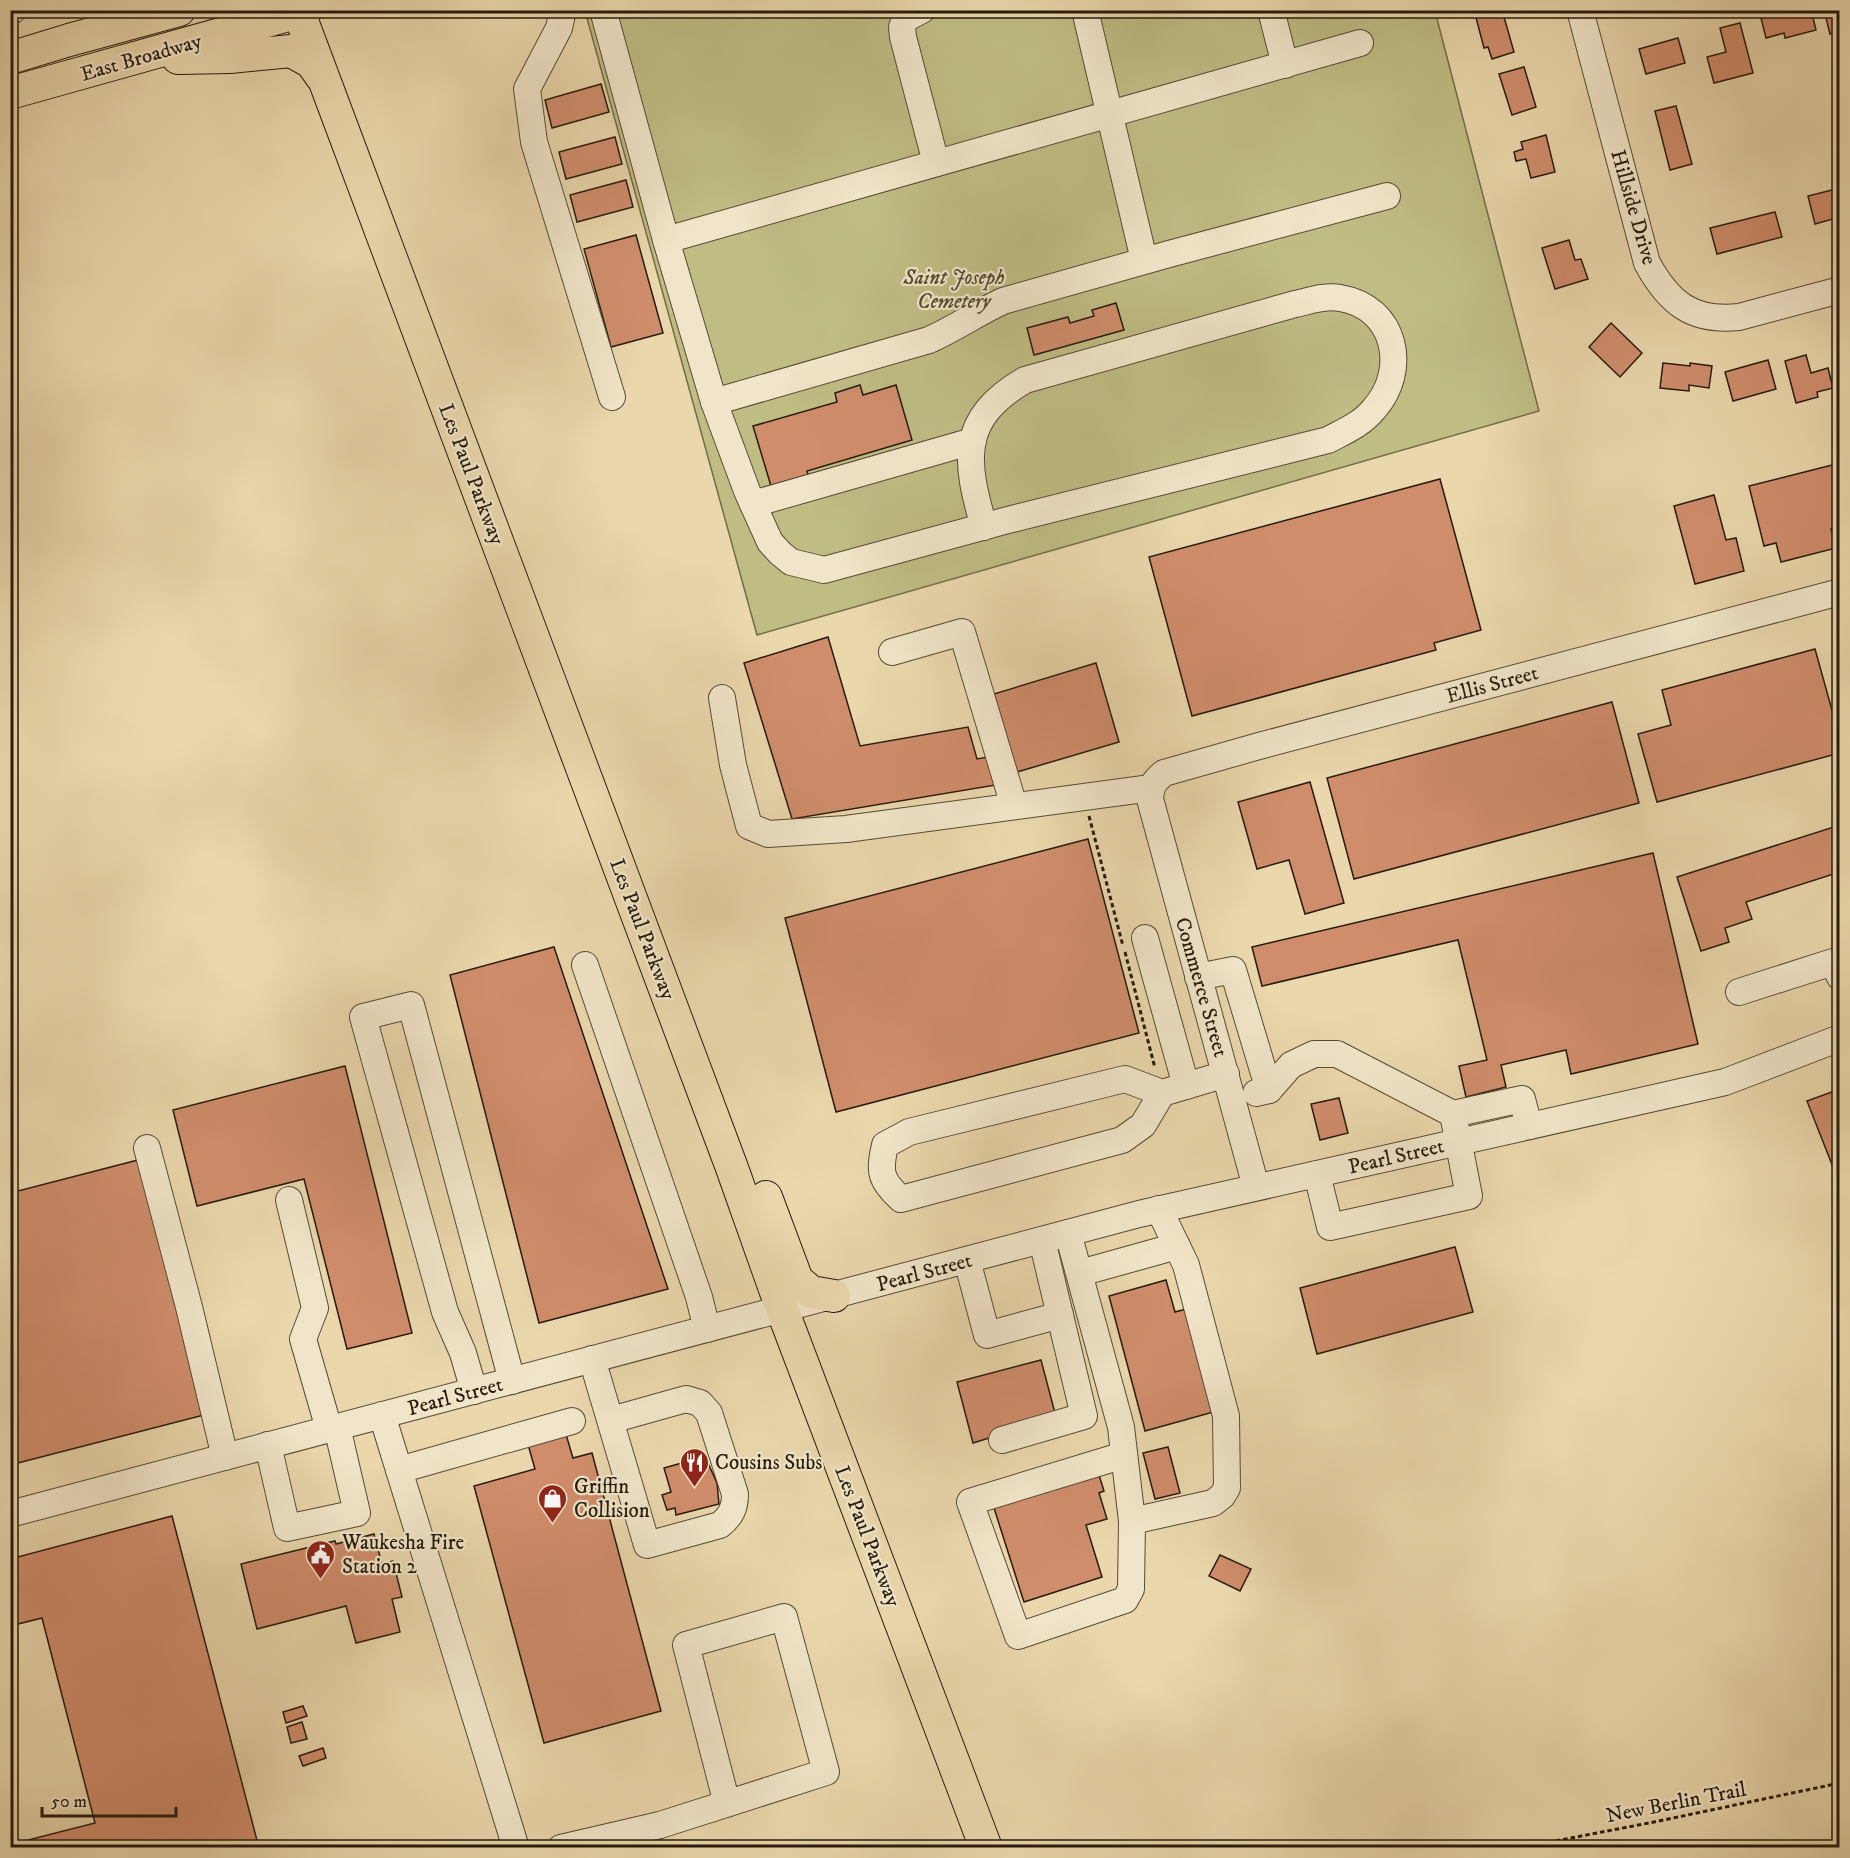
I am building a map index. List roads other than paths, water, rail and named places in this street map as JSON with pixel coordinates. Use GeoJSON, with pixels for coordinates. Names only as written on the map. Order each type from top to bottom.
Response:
{"type":"FeatureCollection","features":[{"type":"Feature","properties":{"kind":"main road","name":"East Broadway"},"geometry":{"type":"LineString","coordinates":[[10,58],[179,10]]}},
{"type":"Feature","properties":{"kind":"main road","name":"East Broadway"},"geometry":{"type":"LineString","coordinates":[[10,93],[301,11]]}},
{"type":"Feature","properties":{"kind":"main road","name":"Les Paul Parkway"},"geometry":{"type":"LineString","coordinates":[[301,11],[325,81],[782,1309],[986,1848]]}},
{"type":"Feature","properties":{"kind":"main road"},"geometry":{"type":"LineString","coordinates":[[126,61],[230,57],[291,51],[311,62],[325,81]]}},
{"type":"Feature","properties":{"kind":"main road"},"geometry":{"type":"LineString","coordinates":[[670,1003],[733,1110],[797,1280],[811,1292],[834,1296]]}},
{"type":"Feature","properties":{"kind":"street"},"geometry":{"type":"LineString","coordinates":[[563,10],[559,28],[527,89],[531,121],[534,142],[612,397]]}},
{"type":"Feature","properties":{"kind":"street"},"geometry":{"type":"LineString","coordinates":[[603,10],[666,240],[714,402],[770,542],[791,562],[824,570],[1328,440],[1355,426],[1375,409],[1389,386],[1394,364],[1392,340],[1381,319],[1362,305],[1340,297],[1319,299],[1025,380],[1006,391],[992,404],[980,422],[973,441],[970,461],[971,478],[984,527]]}},
{"type":"Feature","properties":{"kind":"street"},"geometry":{"type":"LineString","coordinates":[[922,10],[905,19],[902,27],[936,164]]}},
{"type":"Feature","properties":{"kind":"street"},"geometry":{"type":"LineString","coordinates":[[1085,10],[1144,261]]}},
{"type":"Feature","properties":{"kind":"street"},"geometry":{"type":"LineString","coordinates":[[1271,10],[1285,65]]}},
{"type":"Feature","properties":{"kind":"street","name":"Hillside Drive"},"geometry":{"type":"LineString","coordinates":[[1583,11],[1647,262],[1671,299],[1687,310],[1705,316],[1724,318],[1739,317],[1839,290]]}},
{"type":"Feature","properties":{"kind":"street"},"geometry":{"type":"LineString","coordinates":[[666,240],[1360,43]]}},
{"type":"Feature","properties":{"kind":"street"},"geometry":{"type":"LineString","coordinates":[[714,402],[928,340],[1003,301],[1387,196]]}},
{"type":"Feature","properties":{"kind":"street"},"geometry":{"type":"LineString","coordinates":[[753,504],[973,441]]}},
{"type":"Feature","properties":{"kind":"street","name":"Ellis Street"},"geometry":{"type":"LineString","coordinates":[[1151,788],[1155,780],[1164,773],[1174,770],[1839,592]]}},
{"type":"Feature","properties":{"kind":"street"},"geometry":{"type":"LineString","coordinates":[[892,652],[962,632],[1014,806]]}},
{"type":"Feature","properties":{"kind":"street"},"geometry":{"type":"LineString","coordinates":[[722,698],[733,765],[749,826],[768,834],[846,829],[1151,788]]}},
{"type":"Feature","properties":{"kind":"street","name":"Commerce Street"},"geometry":{"type":"LineString","coordinates":[[1151,788],[1152,808],[1257,1187]]}},
{"type":"Feature","properties":{"kind":"street"},"geometry":{"type":"LineString","coordinates":[[1145,938],[1155,976],[1174,1089]]}},
{"type":"Feature","properties":{"kind":"street"},"geometry":{"type":"LineString","coordinates":[[1739,992],[1833,962],[1839,977]]}},
{"type":"Feature","properties":{"kind":"street"},"geometry":{"type":"LineString","coordinates":[[585,965],[699,1297],[707,1329]]}},
{"type":"Feature","properties":{"kind":"street"},"geometry":{"type":"LineString","coordinates":[[1155,976],[1233,970],[1269,1090]]}},
{"type":"Feature","properties":{"kind":"street"},"geometry":{"type":"LineString","coordinates":[[474,1390],[464,1353],[445,1312],[363,1017],[411,1005],[512,1381]]}},
{"type":"Feature","properties":{"kind":"street","name":"Pearl Street"},"geometry":{"type":"LineString","coordinates":[[10,1514],[1160,1209],[1725,1082],[1839,1038]]}},
{"type":"Feature","properties":{"kind":"street"},"geometry":{"type":"LineString","coordinates":[[1233,1100],[1269,1090],[1291,1065],[1314,1054],[1337,1054],[1453,1114],[1522,1099],[1529,1126]]}},
{"type":"Feature","properties":{"kind":"street"},"geometry":{"type":"LineString","coordinates":[[1174,1089],[1143,1125],[1122,1140],[901,1199],[888,1187],[880,1166],[885,1145],[909,1132],[1125,1078],[1174,1089],[1226,1074]]}},
{"type":"Feature","properties":{"kind":"street"},"geometry":{"type":"LineString","coordinates":[[1317,1174],[1330,1227],[1469,1196],[1453,1114]]}},
{"type":"Feature","properties":{"kind":"street"},"geometry":{"type":"LineString","coordinates":[[147,1148],[189,1307],[225,1457]]}},
{"type":"Feature","properties":{"kind":"street"},"geometry":{"type":"LineString","coordinates":[[268,1446],[287,1528],[357,1513],[333,1428],[303,1339],[315,1308],[289,1200]]}},
{"type":"Feature","properties":{"kind":"street"},"geometry":{"type":"LineString","coordinates":[[1132,1521],[1213,1503],[1222,1496],[1227,1488],[1226,1416],[1185,1265],[1160,1209]]}},
{"type":"Feature","properties":{"kind":"street"},"geometry":{"type":"LineString","coordinates":[[1068,1233],[1121,1427],[1132,1521],[1131,1589],[1125,1600],[1018,1636],[970,1502],[1124,1455]]}},
{"type":"Feature","properties":{"kind":"street"},"geometry":{"type":"LineString","coordinates":[[1002,1440],[1084,1416],[1042,1240]]}},
{"type":"Feature","properties":{"kind":"street"},"geometry":{"type":"LineString","coordinates":[[1080,1274],[1177,1246]]}},
{"type":"Feature","properties":{"kind":"street"},"geometry":{"type":"LineString","coordinates":[[967,1260],[987,1335],[1060,1315]]}},
{"type":"Feature","properties":{"kind":"street"},"geometry":{"type":"LineString","coordinates":[[592,1359],[647,1545],[720,1525],[729,1518],[735,1506],[735,1494],[709,1413],[700,1402],[686,1399],[611,1420]]}},
{"type":"Feature","properties":{"kind":"street"},"geometry":{"type":"LineString","coordinates":[[382,1415],[516,1848]]}},
{"type":"Feature","properties":{"kind":"street"},"geometry":{"type":"LineString","coordinates":[[399,1470],[572,1421]]}},
{"type":"Feature","properties":{"kind":"street"},"geometry":{"type":"LineString","coordinates":[[561,1848],[660,1825],[727,1804],[826,1772],[784,1617],[686,1645],[727,1804]]}},
{"type":"Feature","properties":{"kind":"place","name":"Cousins Subs"},"geometry":{"type":"Point","coordinates":[694,1488]}},
{"type":"Feature","properties":{"kind":"place","name":"Griffin Collision"},"geometry":{"type":"Point","coordinates":[553,1524]}},
{"type":"Feature","properties":{"kind":"place","name":"Waukesha Fire Station 2"},"geometry":{"type":"Point","coordinates":[321,1580]}},
{"type":"Feature","properties":{"kind":"park label","name":"Saint Joseph Cemetery"},"geometry":{"type":"Point","coordinates":[954,289]}}]}
